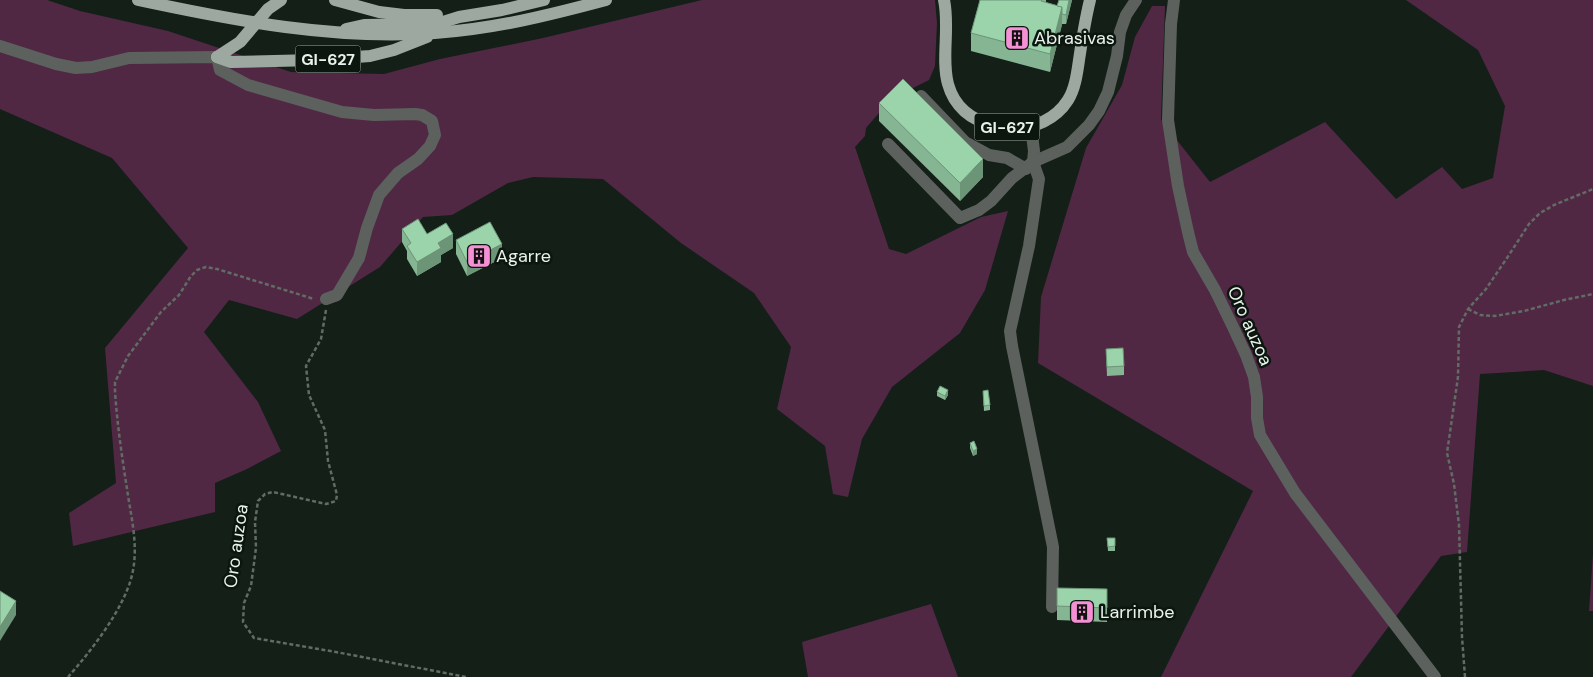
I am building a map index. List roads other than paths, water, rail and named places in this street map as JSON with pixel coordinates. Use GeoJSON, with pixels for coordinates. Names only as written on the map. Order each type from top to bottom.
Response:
{"type":"FeatureCollection","features":[{"type":"Feature","properties":{"kind":"main road","name":"GI-627"},"geometry":{"type":"LineString","coordinates":[[138,0],[213,16],[273,26],[374,35],[436,33],[523,21],[606,0]]}},
{"type":"Feature","properties":{"kind":"main road"},"geometry":{"type":"LineString","coordinates":[[217,57],[240,42],[268,9],[281,0]]}},
{"type":"Feature","properties":{"kind":"main road","name":"GI-627"},"geometry":{"type":"LineString","coordinates":[[335,0],[379,12],[404,16],[459,16],[502,10],[544,0]]}},
{"type":"Feature","properties":{"kind":"main road","name":"GI-627"},"geometry":{"type":"LineString","coordinates":[[944,0],[947,28],[945,54],[948,83],[956,102],[968,115],[984,123],[1012,128],[1031,127],[1045,121],[1058,112],[1068,100],[1075,84],[1088,4]]}},
{"type":"Feature","properties":{"kind":"main road","name":"GI-627"},"geometry":{"type":"LineString","coordinates":[[336,33],[350,27],[364,25],[429,24],[443,22],[459,16]]}},
{"type":"Feature","properties":{"kind":"main road","name":"GI-627"},"geometry":{"type":"LineString","coordinates":[[217,57],[231,62],[315,60],[370,56],[394,50],[436,33]]}},
{"type":"Feature","properties":{"kind":"street"},"geometry":{"type":"LineString","coordinates":[[888,144],[960,218],[979,210],[991,201],[1012,178],[1030,166],[1067,147],[1100,111],[1108,92],[1120,32],[1126,15],[1136,0]]}},
{"type":"Feature","properties":{"kind":"street","name":"Oro auzoa"},"geometry":{"type":"LineString","coordinates":[[1174,0],[1171,24],[1168,120],[1178,186],[1193,252],[1215,290],[1246,355],[1254,377],[1260,435],[1295,493],[1435,677]]}},
{"type":"Feature","properties":{"kind":"street"},"geometry":{"type":"LineString","coordinates":[[0,46],[56,64],[76,68],[92,67],[129,58],[217,57],[220,70],[248,85],[342,112],[374,115],[415,114],[428,118],[433,124],[435,135],[430,146],[418,159],[398,173],[379,195],[359,258],[337,294],[326,299]]}},
{"type":"Feature","properties":{"kind":"street"},"geometry":{"type":"LineString","coordinates":[[922,96],[965,142],[989,154],[1030,166],[1039,179],[1028,246],[1010,331],[1053,547],[1052,607]]}},
{"type":"Feature","properties":{"kind":"street"},"geometry":{"type":"LineString","coordinates":[[1030,166],[1034,151],[1031,127]]}},
{"type":"Feature","properties":{"kind":"place","name":"Abrasivas"},"geometry":{"type":"Point","coordinates":[1017,38]}},
{"type":"Feature","properties":{"kind":"place","name":"Agarre"},"geometry":{"type":"Point","coordinates":[479,256]}},
{"type":"Feature","properties":{"kind":"place","name":"Larrimbe"},"geometry":{"type":"Point","coordinates":[1082,612]}}]}
